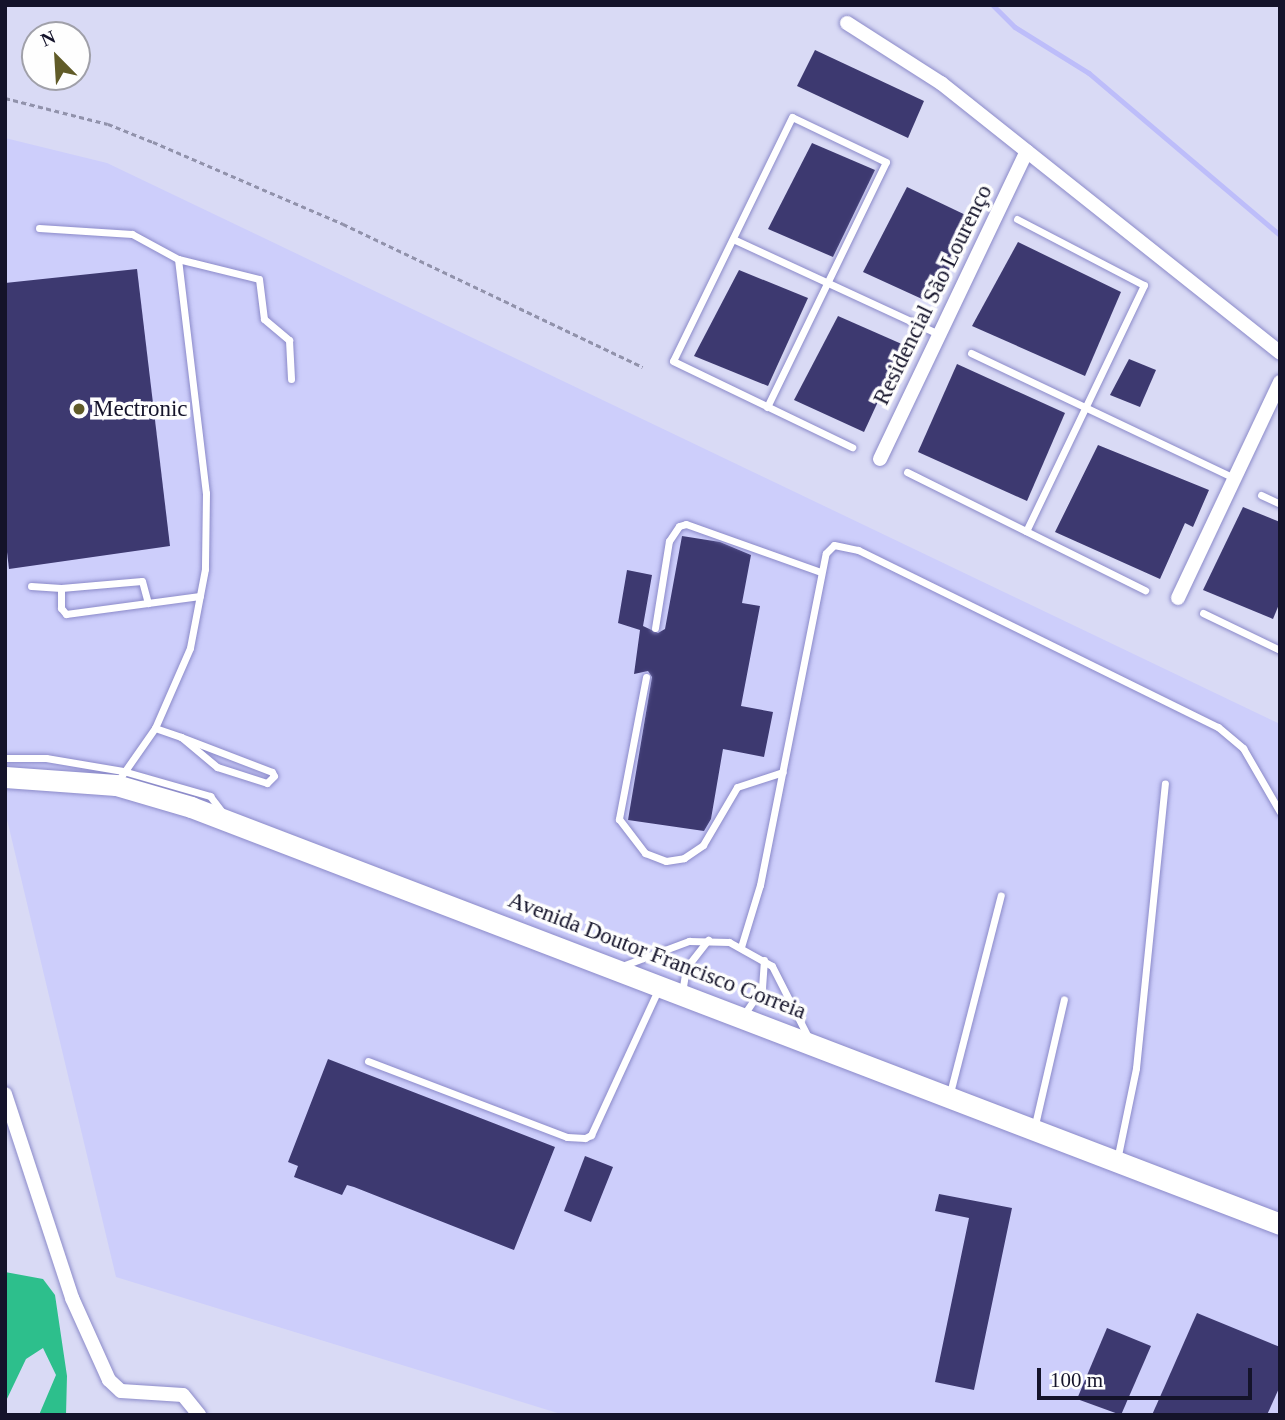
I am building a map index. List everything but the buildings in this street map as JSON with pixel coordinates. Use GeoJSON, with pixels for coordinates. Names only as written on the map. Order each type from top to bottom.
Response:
{"type":"FeatureCollection","features":[{"type":"Feature","properties":{"kind":"main road","name":"Avenida Doutor Francisco Correia"},"geometry":{"type":"LineString","coordinates":[[5,777],[119,778],[1280,1224]]}},
{"type":"Feature","properties":{"kind":"street"},"geometry":{"type":"LineString","coordinates":[[847,23],[941,83],[1280,353]]}},
{"type":"Feature","properties":{"kind":"street","name":"Residencial São Lourenço"},"geometry":{"type":"LineString","coordinates":[[880,459],[1027,151]]}},
{"type":"Feature","properties":{"kind":"street"},"geometry":{"type":"LineString","coordinates":[[1178,598],[1280,382]]}},
{"type":"Feature","properties":{"kind":"street"},"geometry":{"type":"LineString","coordinates":[[5,1094],[72,1298],[109,1380],[121,1391],[173,1392],[183,1395],[199,1415]]}},
{"type":"Feature","properties":{"kind":"lane"},"geometry":{"type":"LineString","coordinates":[[767,407],[886,162],[792,117],[673,361],[767,407],[852,447]]}},
{"type":"Feature","properties":{"kind":"lane"},"geometry":{"type":"LineString","coordinates":[[1017,219],[1144,285],[1026,531]]}},
{"type":"Feature","properties":{"kind":"lane"},"geometry":{"type":"LineString","coordinates":[[39,228],[132,234],[178,259],[259,279],[264,319],[289,340],[291,379]]}},
{"type":"Feature","properties":{"kind":"lane"},"geometry":{"type":"LineString","coordinates":[[733,239],[939,334]]}},
{"type":"Feature","properties":{"kind":"lane"},"geometry":{"type":"LineString","coordinates":[[5,758],[46,758],[119,778],[155,728],[190,648],[206,556],[206,493],[178,259]]}},
{"type":"Feature","properties":{"kind":"lane"},"geometry":{"type":"LineString","coordinates":[[971,353],[1234,478]]}},
{"type":"Feature","properties":{"kind":"lane"},"geometry":{"type":"LineString","coordinates":[[907,472],[1145,590]]}},
{"type":"Feature","properties":{"kind":"lane"},"geometry":{"type":"LineString","coordinates":[[1261,495],[1280,504]]}},
{"type":"Feature","properties":{"kind":"lane"},"geometry":{"type":"LineString","coordinates":[[656,628],[669,541],[679,526],[686,524],[821,572]]}},
{"type":"Feature","properties":{"kind":"lane"},"geometry":{"type":"LineString","coordinates":[[741,947],[760,885],[821,572],[829,547],[848,546],[1218,727],[1243,748],[1280,812]]}},
{"type":"Feature","properties":{"kind":"lane"},"geometry":{"type":"LineString","coordinates":[[31,586],[61,588],[142,581],[148,603]]}},
{"type":"Feature","properties":{"kind":"lane"},"geometry":{"type":"LineString","coordinates":[[61,588],[61,608],[66,614],[200,596]]}},
{"type":"Feature","properties":{"kind":"lane"},"geometry":{"type":"LineString","coordinates":[[1202,613],[1280,650]]}},
{"type":"Feature","properties":{"kind":"lane"},"geometry":{"type":"LineString","coordinates":[[646,677],[619,819],[645,853],[666,861],[684,858],[703,845],[737,787],[783,772]]}},
{"type":"Feature","properties":{"kind":"lane"},"geometry":{"type":"LineString","coordinates":[[155,728],[181,737],[272,772],[274,776],[268,783],[217,767],[181,737]]}},
{"type":"Feature","properties":{"kind":"lane"},"geometry":{"type":"LineString","coordinates":[[1117,1161],[1136,1068],[1165,783]]}},
{"type":"Feature","properties":{"kind":"lane"},"geometry":{"type":"LineString","coordinates":[[949,1097],[1001,895]]}},
{"type":"Feature","properties":{"kind":"lane"},"geometry":{"type":"LineString","coordinates":[[682,994],[686,968],[708,939]]}},
{"type":"Feature","properties":{"kind":"lane"},"geometry":{"type":"LineString","coordinates":[[616,968],[688,941],[708,939],[741,947],[772,966],[811,1043]]}},
{"type":"Feature","properties":{"kind":"lane"},"geometry":{"type":"LineString","coordinates":[[743,1017],[762,988],[764,960]]}},
{"type":"Feature","properties":{"kind":"lane"},"geometry":{"type":"LineString","coordinates":[[368,1061],[567,1137],[585,1138],[591,1135],[661,986]]}},
{"type":"Feature","properties":{"kind":"lane"},"geometry":{"type":"LineString","coordinates":[[1034,1129],[1064,999]]}},
{"type":"Feature","properties":{"kind":"path"},"geometry":{"type":"LineString","coordinates":[[5,98],[108,124],[153,142],[343,224],[643,367]]}},
{"type":"Feature","properties":{"kind":"shaded area"},"geometry":{"type":"Polygon","coordinates":[[[5,138],[107,163],[1280,724],[1280,1415],[564,1415],[116,1277],[5,811],[5,138]]]}},
{"type":"Feature","properties":{"kind":"green space"},"geometry":{"type":"Polygon","coordinates":[[[5,1272],[43,1279],[55,1295],[67,1376],[66,1415],[39,1415],[56,1375],[43,1348],[26,1359],[5,1403],[5,1272]]]}},
{"type":"Feature","properties":{"kind":"waterway"},"geometry":{"type":"LineString","coordinates":[[993,5],[1015,27],[1089,73],[1280,235]]}},
{"type":"Feature","properties":{"kind":"place","name":"Mectronic"},"geometry":{"type":"Point","coordinates":[79,409]}}]}
